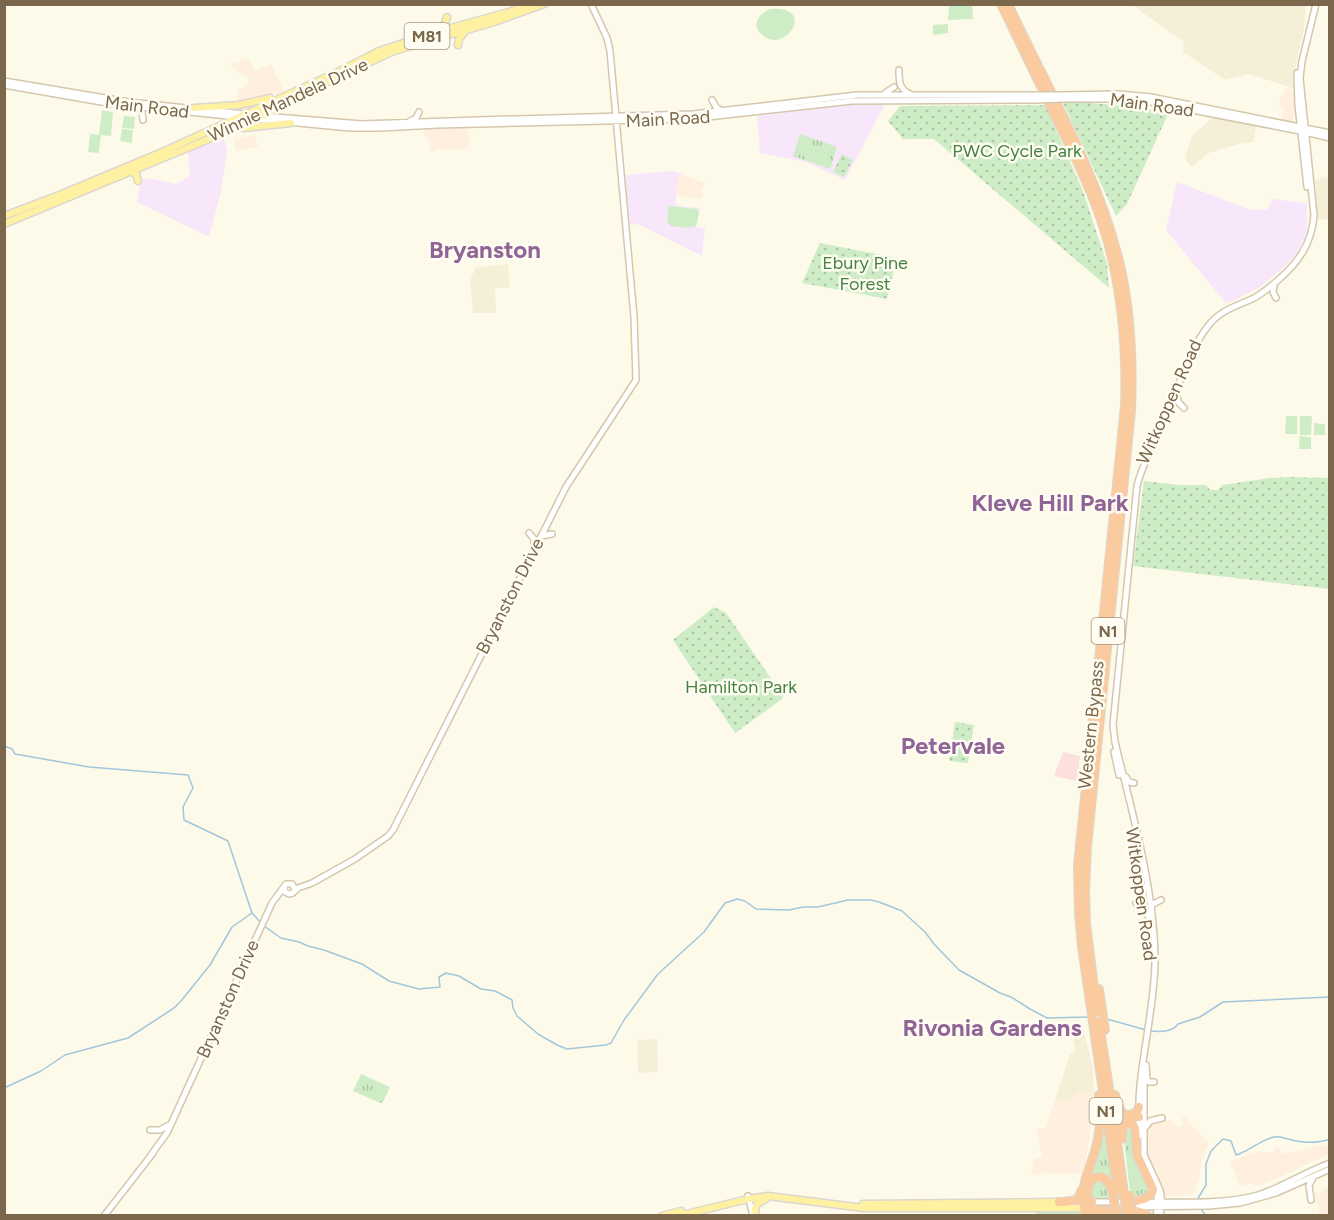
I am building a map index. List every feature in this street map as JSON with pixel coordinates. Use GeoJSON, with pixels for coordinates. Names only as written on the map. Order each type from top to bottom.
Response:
{"type":"FeatureCollection","features":[{"type":"Feature","properties":{"kind":"highway","name":"Western Bypass"},"geometry":{"type":"LineString","coordinates":[[1001,4],[1092,195],[1112,260],[1123,318],[1125,406],[1077,865],[1082,947],[1088,989],[1094,1004]]}},
{"type":"Feature","properties":{"kind":"highway","name":"Western Bypass"},"geometry":{"type":"LineString","coordinates":[[1008,4],[1094,182],[1120,262],[1130,322],[1131,411],[1087,847],[1086,895],[1094,1004],[1121,1194]]}},
{"type":"Feature","properties":{"kind":"highway"},"geometry":{"type":"LineString","coordinates":[[1094,1004],[1114,1093],[1119,1108],[1133,1118],[1137,1124],[1139,1140]]}},
{"type":"Feature","properties":{"kind":"highway"},"geometry":{"type":"LineString","coordinates":[[1098,1029],[1100,1128],[1083,1188],[1085,1208],[1142,1211],[1148,1215]]}},
{"type":"Feature","properties":{"kind":"highway"},"geometry":{"type":"LineString","coordinates":[[1114,1093],[1122,1142]]}},
{"type":"Feature","properties":{"kind":"highway"},"geometry":{"type":"LineString","coordinates":[[1119,1215],[1122,1126],[1133,1118],[1141,1103]]}},
{"type":"Feature","properties":{"kind":"highway"},"geometry":{"type":"LineString","coordinates":[[1122,1142],[1124,1126],[1129,1123],[1133,1124],[1137,1155],[1153,1189],[1150,1197],[1133,1202]]}},
{"type":"Feature","properties":{"kind":"highway"},"geometry":{"type":"LineString","coordinates":[[1059,1202],[1079,1199],[1086,1178]]}},
{"type":"Feature","properties":{"kind":"highway"},"geometry":{"type":"LineString","coordinates":[[1092,1202],[1087,1197],[1087,1186],[1095,1178],[1103,1178],[1108,1180],[1111,1186],[1121,1194],[1129,1215]]}},
{"type":"Feature","properties":{"kind":"main road","name":"Winnie Mandela Drive"},"geometry":{"type":"LineString","coordinates":[[4,224],[228,131],[296,91],[391,47],[530,4]]}},
{"type":"Feature","properties":{"kind":"main road","name":"Winnie Mandela Drive"},"geometry":{"type":"LineString","coordinates":[[4,216],[250,117],[380,57],[504,19],[544,4]]}},
{"type":"Feature","properties":{"kind":"main road","name":"Bryanston Drive"},"geometry":{"type":"LineString","coordinates":[[294,888],[311,882],[391,834],[566,487],[635,383],[637,377],[612,47],[593,4]]}},
{"type":"Feature","properties":{"kind":"main road","name":"Witkoppen Road"},"geometry":{"type":"LineString","coordinates":[[1157,1215],[1160,1204],[1158,1184],[1144,1157],[1140,1085],[1150,1021],[1155,957],[1146,888],[1130,800],[1114,738],[1113,718],[1137,486],[1142,469],[1204,332],[1213,320],[1227,309],[1260,294],[1277,281],[1302,254],[1307,244],[1311,222],[1300,78],[1301,64],[1315,4]]}},
{"type":"Feature","properties":{"kind":"main road","name":"Witkoppen Road"},"geometry":{"type":"LineString","coordinates":[[1146,888],[1109,725],[1136,479],[1187,358],[1204,328],[1212,317],[1225,306],[1254,295],[1266,286],[1291,265],[1304,247],[1311,222],[1297,71],[1315,4]]}},
{"type":"Feature","properties":{"kind":"main road"},"geometry":{"type":"LineString","coordinates":[[440,31],[447,17]]}},
{"type":"Feature","properties":{"kind":"main road"},"geometry":{"type":"LineString","coordinates":[[446,36],[458,46],[461,36],[467,30]]}},
{"type":"Feature","properties":{"kind":"main road"},"geometry":{"type":"LineString","coordinates":[[344,69],[377,56],[380,57]]}},
{"type":"Feature","properties":{"kind":"main road"},"geometry":{"type":"LineString","coordinates":[[899,70],[901,87],[914,95]]}},
{"type":"Feature","properties":{"kind":"main road","name":"Main Road"},"geometry":{"type":"LineString","coordinates":[[4,83],[136,107],[348,124],[428,121],[496,125],[698,119],[825,103],[914,95],[1037,97]]}},
{"type":"Feature","properties":{"kind":"main road","name":"Main Road"},"geometry":{"type":"LineString","coordinates":[[4,83],[291,123],[359,129],[617,120],[701,114],[846,96],[880,98],[1062,97],[1119,94],[1151,97],[1329,136]]}},
{"type":"Feature","properties":{"kind":"main road"},"geometry":{"type":"LineString","coordinates":[[885,108],[880,98],[894,87]]}},
{"type":"Feature","properties":{"kind":"main road"},"geometry":{"type":"LineString","coordinates":[[194,108],[239,105],[296,91]]}},
{"type":"Feature","properties":{"kind":"main road"},"geometry":{"type":"LineString","coordinates":[[176,146],[309,91]]}},
{"type":"Feature","properties":{"kind":"main road"},"geometry":{"type":"LineString","coordinates":[[701,114],[708,110],[711,102],[724,111]]}},
{"type":"Feature","properties":{"kind":"main road"},"geometry":{"type":"LineString","coordinates":[[136,107],[141,110],[143,120]]}},
{"type":"Feature","properties":{"kind":"main road"},"geometry":{"type":"LineString","coordinates":[[405,122],[416,118],[420,112],[428,121]]}},
{"type":"Feature","properties":{"kind":"main road"},"geometry":{"type":"LineString","coordinates":[[1303,112],[1307,125],[1314,132],[1306,141]]}},
{"type":"Feature","properties":{"kind":"main road"},"geometry":{"type":"LineString","coordinates":[[228,131],[260,125],[291,123]]}},
{"type":"Feature","properties":{"kind":"main road"},"geometry":{"type":"LineString","coordinates":[[130,171],[136,174],[138,181]]}},
{"type":"Feature","properties":{"kind":"main road"},"geometry":{"type":"LineString","coordinates":[[1260,294],[1276,298],[1272,290],[1277,281]]}},
{"type":"Feature","properties":{"kind":"main road"},"geometry":{"type":"LineString","coordinates":[[1168,413],[1174,409],[1184,408],[1177,400],[1180,384]]}},
{"type":"Feature","properties":{"kind":"main road"},"geometry":{"type":"LineString","coordinates":[[529,533],[534,540],[534,550]]}},
{"type":"Feature","properties":{"kind":"main road"},"geometry":{"type":"LineString","coordinates":[[541,536],[552,534]]}},
{"type":"Feature","properties":{"kind":"main road"},"geometry":{"type":"LineString","coordinates":[[1121,765],[1127,780],[1135,784],[1130,791],[1130,800]]}},
{"type":"Feature","properties":{"kind":"main road"},"geometry":{"type":"LineString","coordinates":[[276,897],[282,894],[288,894],[292,894],[294,888],[288,883],[284,887],[288,894]]}},
{"type":"Feature","properties":{"kind":"main road","name":"Bryanston Drive"},"geometry":{"type":"LineString","coordinates":[[166,1136],[258,932],[276,897],[284,887]]}},
{"type":"Feature","properties":{"kind":"main road"},"geometry":{"type":"LineString","coordinates":[[1146,888],[1151,897],[1159,900],[1152,905],[1150,915]]}},
{"type":"Feature","properties":{"kind":"main road"},"geometry":{"type":"LineString","coordinates":[[1146,888],[1143,897],[1137,903],[1144,906],[1150,915]]}},
{"type":"Feature","properties":{"kind":"main road","name":"Witkoppen Road"},"geometry":{"type":"LineString","coordinates":[[1133,1118],[1141,1103],[1148,1032]]}},
{"type":"Feature","properties":{"kind":"main road"},"geometry":{"type":"LineString","coordinates":[[1146,1065],[1146,1079],[1154,1082]]}},
{"type":"Feature","properties":{"kind":"main road","name":"Bryanston Drive"},"geometry":{"type":"LineString","coordinates":[[166,1136],[181,1102]]}},
{"type":"Feature","properties":{"kind":"main road"},"geometry":{"type":"LineString","coordinates":[[1141,1103],[1146,1113],[1154,1118]]}},
{"type":"Feature","properties":{"kind":"main road"},"geometry":{"type":"LineString","coordinates":[[1144,1131],[1150,1121],[1162,1118]]}},
{"type":"Feature","properties":{"kind":"main road"},"geometry":{"type":"LineString","coordinates":[[150,1130],[160,1130],[171,1124]]}},
{"type":"Feature","properties":{"kind":"main road"},"geometry":{"type":"LineString","coordinates":[[104,1215],[166,1136]]}},
{"type":"Feature","properties":{"kind":"main road","name":"Witkoppen Road"},"geometry":{"type":"LineString","coordinates":[[1139,1140],[1140,1157],[1159,1192]]}},
{"type":"Feature","properties":{"kind":"main road"},"geometry":{"type":"LineString","coordinates":[[1209,1204],[1257,1195],[1329,1163]]}},
{"type":"Feature","properties":{"kind":"main road"},"geometry":{"type":"LineString","coordinates":[[1285,1190],[1327,1170]]}},
{"type":"Feature","properties":{"kind":"main road"},"geometry":{"type":"LineString","coordinates":[[662,1215],[774,1193],[862,1204],[1044,1204],[1085,1208],[1146,1204],[1233,1204],[1251,1201],[1296,1186],[1307,1191],[1311,1200],[1310,1182],[1327,1170]]}},
{"type":"Feature","properties":{"kind":"main road"},"geometry":{"type":"LineString","coordinates":[[1146,1204],[1159,1192],[1172,1202]]}},
{"type":"Feature","properties":{"kind":"main road"},"geometry":{"type":"LineString","coordinates":[[1035,1195],[1044,1204]]}},
{"type":"Feature","properties":{"kind":"main road"},"geometry":{"type":"LineString","coordinates":[[678,1215],[749,1197],[768,1196],[864,1208],[1032,1207],[1059,1202],[1085,1208]]}},
{"type":"Feature","properties":{"kind":"main road"},"geometry":{"type":"LineString","coordinates":[[749,1197],[754,1214]]}},
{"type":"Feature","properties":{"kind":"main road"},"geometry":{"type":"LineString","coordinates":[[754,1214],[755,1206],[759,1202],[781,1197]]}},
{"type":"Feature","properties":{"kind":"main road"},"geometry":{"type":"LineString","coordinates":[[739,1201],[744,1202],[754,1214]]}},
{"type":"Feature","properties":{"kind":"main road"},"geometry":{"type":"LineString","coordinates":[[1085,1208],[1092,1202],[1133,1202],[1146,1204],[1157,1215]]}},
{"type":"Feature","properties":{"kind":"main road"},"geometry":{"type":"LineString","coordinates":[[1160,1204],[1172,1202],[1190,1204]]}},
{"type":"Feature","properties":{"kind":"shaded area"},"geometry":{"type":"Polygon","coordinates":[[[1132,5],[1306,5],[1304,28],[1295,70],[1295,89],[1249,74],[1225,80],[1183,52],[1184,42],[1132,5]]]}},
{"type":"Feature","properties":{"kind":"shaded area"},"geometry":{"type":"Polygon","coordinates":[[[248,58],[255,71],[271,64],[284,91],[263,99],[237,103],[238,89],[247,85],[249,79],[230,64],[248,58]]]}},
{"type":"Feature","properties":{"kind":"shaded area"},"geometry":{"type":"Polygon","coordinates":[[[1285,88],[1294,91],[1293,122],[1281,120],[1284,107],[1279,105],[1285,88]]]}},
{"type":"Feature","properties":{"kind":"shaded area"},"geometry":{"type":"Polygon","coordinates":[[[881,103],[884,106],[845,180],[806,162],[760,153],[757,116],[840,105],[881,103]]]}},
{"type":"Feature","properties":{"kind":"shaded area"},"geometry":{"type":"Polygon","coordinates":[[[1214,116],[1257,124],[1253,142],[1209,153],[1191,167],[1185,158],[1192,136],[1214,116]]]}},
{"type":"Feature","properties":{"kind":"shaded area"},"geometry":{"type":"Polygon","coordinates":[[[468,128],[469,148],[437,149],[432,152],[428,138],[424,136],[424,129],[468,128]]]}},
{"type":"Feature","properties":{"kind":"shaded area"},"geometry":{"type":"Polygon","coordinates":[[[255,135],[258,147],[236,151],[234,140],[255,135]]]}},
{"type":"Feature","properties":{"kind":"shaded area"},"geometry":{"type":"Polygon","coordinates":[[[224,139],[227,152],[221,191],[209,237],[137,202],[141,181],[149,178],[176,184],[190,175],[188,151],[224,139]]]}},
{"type":"Feature","properties":{"kind":"shaded area"},"geometry":{"type":"Polygon","coordinates":[[[672,171],[681,174],[676,187],[675,201],[678,206],[700,208],[696,227],[705,228],[702,256],[638,224],[631,225],[629,221],[625,175],[672,171]]]}},
{"type":"Feature","properties":{"kind":"shaded area"},"geometry":{"type":"Polygon","coordinates":[[[681,174],[705,183],[701,189],[703,197],[699,199],[678,194],[676,188],[681,174]]]}},
{"type":"Feature","properties":{"kind":"shaded area"},"geometry":{"type":"Polygon","coordinates":[[[1329,177],[1329,220],[1318,219],[1315,180],[1329,177]]]}},
{"type":"Feature","properties":{"kind":"shaded area"},"geometry":{"type":"Polygon","coordinates":[[[1177,182],[1251,210],[1268,209],[1272,199],[1307,203],[1306,233],[1297,254],[1260,287],[1227,303],[1166,230],[1177,182]]]}},
{"type":"Feature","properties":{"kind":"shaded area"},"geometry":{"type":"Polygon","coordinates":[[[508,264],[510,288],[495,288],[496,313],[473,313],[470,281],[475,268],[508,264]]]}},
{"type":"Feature","properties":{"kind":"shaded area"},"geometry":{"type":"Polygon","coordinates":[[[1063,752],[1080,756],[1077,781],[1054,776],[1063,752]]]}},
{"type":"Feature","properties":{"kind":"shaded area"},"geometry":{"type":"Polygon","coordinates":[[[1078,1029],[1083,1029],[1093,1067],[1094,1090],[1081,1091],[1069,1100],[1054,1103],[1070,1054],[1075,1052],[1073,1043],[1078,1029]]]}},
{"type":"Feature","properties":{"kind":"shaded area"},"geometry":{"type":"Polygon","coordinates":[[[657,1039],[658,1072],[638,1073],[637,1040],[657,1039]]]}},
{"type":"Feature","properties":{"kind":"shaded area"},"geometry":{"type":"Polygon","coordinates":[[[1094,1090],[1090,1134],[1081,1174],[1048,1174],[1047,1172],[1032,1175],[1033,1160],[1043,1157],[1037,1128],[1045,1129],[1054,1103],[1069,1100],[1081,1091],[1094,1090]]]}},
{"type":"Feature","properties":{"kind":"shaded area"},"geometry":{"type":"Polygon","coordinates":[[[1185,1117],[1209,1144],[1202,1159],[1200,1175],[1193,1195],[1166,1196],[1158,1171],[1155,1171],[1147,1156],[1147,1128],[1154,1121],[1172,1120],[1179,1128],[1183,1125],[1181,1119],[1185,1117]]]}},
{"type":"Feature","properties":{"kind":"shaded area"},"geometry":{"type":"Polygon","coordinates":[[[1324,1144],[1329,1146],[1329,1154],[1257,1186],[1253,1183],[1240,1186],[1230,1161],[1258,1152],[1272,1152],[1275,1151],[1274,1147],[1280,1149],[1284,1154],[1324,1144]]]}},
{"type":"Feature","properties":{"kind":"shaded area"},"geometry":{"type":"Polygon","coordinates":[[[1329,1186],[1329,1215],[1320,1215],[1315,1191],[1318,1196],[1329,1186]]]}},
{"type":"Feature","properties":{"kind":"green space"},"geometry":{"type":"Polygon","coordinates":[[[949,5],[972,5],[973,19],[948,20],[949,5]]]}},
{"type":"Feature","properties":{"kind":"green space"},"geometry":{"type":"Polygon","coordinates":[[[770,9],[785,10],[792,14],[795,21],[787,35],[779,39],[770,39],[758,30],[758,19],[770,9]]]}},
{"type":"Feature","properties":{"kind":"green space"},"geometry":{"type":"Polygon","coordinates":[[[948,24],[948,33],[933,35],[933,25],[948,24]]]}},
{"type":"Feature","properties":{"kind":"green space","name":"PWC Cycle Park"},"geometry":{"type":"Polygon","coordinates":[[[1062,101],[1169,112],[1127,204],[1116,216],[1062,101]]]}},
{"type":"Feature","properties":{"kind":"green space","name":"PWC Cycle Park"},"geometry":{"type":"Polygon","coordinates":[[[1045,105],[1083,191],[1107,264],[1109,288],[934,139],[903,139],[888,121],[900,106],[1045,105]]]}},
{"type":"Feature","properties":{"kind":"green space"},"geometry":{"type":"Polygon","coordinates":[[[102,110],[113,112],[111,136],[101,135],[99,153],[88,152],[90,134],[99,135],[102,110]]]}},
{"type":"Feature","properties":{"kind":"green space"},"geometry":{"type":"Polygon","coordinates":[[[124,116],[135,117],[134,129],[122,128],[124,116]]]}},
{"type":"Feature","properties":{"kind":"green space"},"geometry":{"type":"Polygon","coordinates":[[[122,129],[133,130],[132,143],[120,141],[122,129]]]}},
{"type":"Feature","properties":{"kind":"green space"},"geometry":{"type":"Polygon","coordinates":[[[800,134],[837,147],[830,169],[793,156],[800,134]]]}},
{"type":"Feature","properties":{"kind":"green space"},"geometry":{"type":"Polygon","coordinates":[[[842,154],[853,160],[844,177],[833,172],[842,154]]]}},
{"type":"Feature","properties":{"kind":"green space"},"geometry":{"type":"Polygon","coordinates":[[[669,206],[697,209],[699,213],[696,226],[686,228],[671,226],[667,222],[669,206]]]}},
{"type":"Feature","properties":{"kind":"green space","name":"Ebury Pine Forest"},"geometry":{"type":"Polygon","coordinates":[[[820,243],[897,258],[887,299],[802,283],[820,243]]]}},
{"type":"Feature","properties":{"kind":"green space"},"geometry":{"type":"Polygon","coordinates":[[[1286,416],[1297,416],[1297,434],[1285,434],[1286,416]]]}},
{"type":"Feature","properties":{"kind":"green space"},"geometry":{"type":"Polygon","coordinates":[[[1300,416],[1312,416],[1311,435],[1300,435],[1300,416]]]}},
{"type":"Feature","properties":{"kind":"green space"},"geometry":{"type":"Polygon","coordinates":[[[1314,423],[1325,424],[1325,435],[1314,435],[1314,423]]]}},
{"type":"Feature","properties":{"kind":"green space"},"geometry":{"type":"Polygon","coordinates":[[[1300,436],[1311,437],[1311,449],[1299,449],[1300,436]]]}},
{"type":"Feature","properties":{"kind":"green space"},"geometry":{"type":"Polygon","coordinates":[[[1290,477],[1329,478],[1329,589],[1133,566],[1144,481],[1178,485],[1206,485],[1210,490],[1218,490],[1223,485],[1290,477]]]}},
{"type":"Feature","properties":{"kind":"green space","name":"Hamilton Park"},"geometry":{"type":"Polygon","coordinates":[[[714,607],[726,613],[783,696],[735,733],[673,640],[714,607]]]}},
{"type":"Feature","properties":{"kind":"green space"},"geometry":{"type":"Polygon","coordinates":[[[955,722],[974,725],[968,763],[949,761],[955,722]]]}},
{"type":"Feature","properties":{"kind":"green space"},"geometry":{"type":"Polygon","coordinates":[[[361,1074],[390,1087],[383,1102],[380,1103],[353,1091],[361,1074]]]}},
{"type":"Feature","properties":{"kind":"green space"},"geometry":{"type":"Polygon","coordinates":[[[1103,1115],[1113,1186],[1106,1177],[1087,1182],[1098,1149],[1103,1115]]]}},
{"type":"Feature","properties":{"kind":"green space"},"geometry":{"type":"Polygon","coordinates":[[[1132,1126],[1133,1145],[1150,1187],[1149,1194],[1131,1200],[1123,1131],[1124,1128],[1132,1126]]]}},
{"type":"Feature","properties":{"kind":"green space"},"geometry":{"type":"Polygon","coordinates":[[[1096,1180],[1106,1182],[1111,1200],[1090,1199],[1091,1183],[1096,1180]]]}},
{"type":"Feature","properties":{"kind":"green space"},"geometry":{"type":"Polygon","coordinates":[[[1036,1209],[1083,1211],[1086,1216],[1036,1216],[1036,1209]]]}},
{"type":"Feature","properties":{"kind":"waterway"},"geometry":{"type":"LineString","coordinates":[[4,746],[12,749],[15,754],[89,767],[188,775],[193,788],[183,807],[184,820],[228,841],[252,913],[261,923]]}},
{"type":"Feature","properties":{"kind":"waterway"},"geometry":{"type":"LineString","coordinates":[[264,926],[281,938],[362,964],[389,981],[419,989],[440,987],[439,977],[446,973],[459,976],[481,989],[495,991],[512,1000],[517,1016],[538,1034],[567,1049],[611,1043],[624,1020],[658,974],[704,932],[725,903],[737,899],[745,901],[756,909],[789,910],[818,907],[848,900],[871,900],[902,911],[925,932],[959,970],[1000,993],[1047,1018],[1088,1017]]}},
{"type":"Feature","properties":{"kind":"waterway"},"geometry":{"type":"LineString","coordinates":[[4,1088],[41,1071],[65,1055],[128,1038],[174,1008],[210,965],[232,927],[252,913]]}},
{"type":"Feature","properties":{"kind":"waterway"},"geometry":{"type":"LineString","coordinates":[[1151,1031],[1170,1030],[1178,1024],[1200,1017],[1223,1002],[1330,997]]}},
{"type":"Feature","properties":{"kind":"waterway"},"geometry":{"type":"LineString","coordinates":[[1107,1019],[1146,1030]]}},
{"type":"Feature","properties":{"kind":"waterway"},"geometry":{"type":"LineString","coordinates":[[1197,1200],[1206,1185],[1206,1164],[1211,1151],[1223,1139],[1231,1141],[1236,1155],[1274,1137],[1309,1142],[1330,1139]]}},
{"type":"Feature","properties":{"kind":"waterway"},"geometry":{"type":"LineString","coordinates":[[1200,1207],[1207,1216]]}},
{"type":"Feature","properties":{"kind":"district","name":"Bryanston"},"geometry":{"type":"Point","coordinates":[485,249]}},
{"type":"Feature","properties":{"kind":"district","name":"Kleve Hill Park"},"geometry":{"type":"Point","coordinates":[1050,502]}},
{"type":"Feature","properties":{"kind":"district","name":"Petervale"},"geometry":{"type":"Point","coordinates":[953,745]}},
{"type":"Feature","properties":{"kind":"district","name":"Rivonia Gardens"},"geometry":{"type":"Point","coordinates":[992,1027]}}]}
